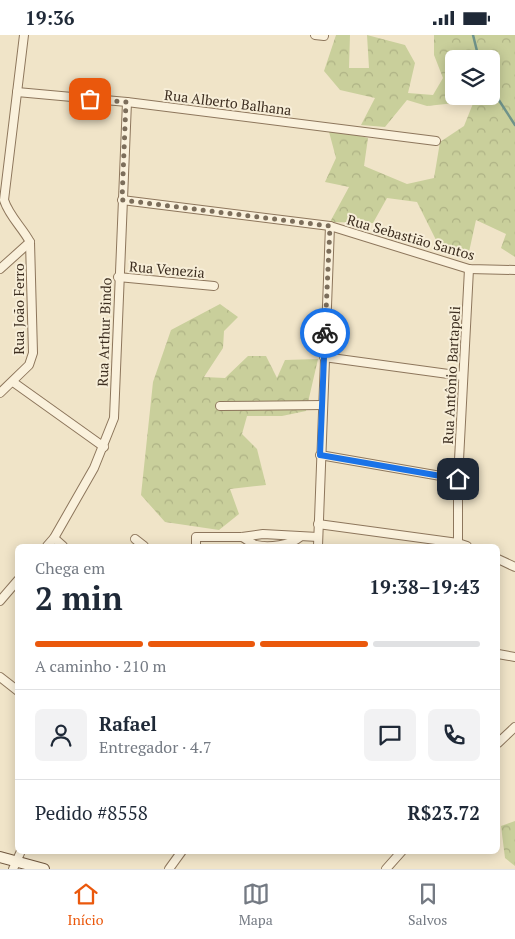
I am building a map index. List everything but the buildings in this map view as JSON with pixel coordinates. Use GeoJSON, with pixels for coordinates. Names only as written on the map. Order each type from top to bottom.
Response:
{"type":"FeatureCollection","features":[{"type":"Feature","properties":{"kind":"main road"},"geometry":{"type":"LineString","coordinates":[[0,857],[15,866],[44,869]]}},
{"type":"Feature","properties":{"kind":"street"},"geometry":{"type":"LineString","coordinates":[[0,269],[30,243],[24,229],[8,211],[4,200],[24,35]]}},
{"type":"Feature","properties":{"kind":"street"},"geometry":{"type":"LineString","coordinates":[[315,35],[324,36]]}},
{"type":"Feature","properties":{"kind":"street","name":"Rua Alberto Balhana"},"geometry":{"type":"LineString","coordinates":[[17,92],[126,102],[436,141]]}},
{"type":"Feature","properties":{"kind":"street","name":"Rua Arthur Bindo"},"geometry":{"type":"LineString","coordinates":[[49,544],[54,538],[104,447],[114,418],[126,102]]}},
{"type":"Feature","properties":{"kind":"street","name":"Rua Sebastião Santos"},"geometry":{"type":"LineString","coordinates":[[122,200],[330,226],[469,269],[515,270]]}},
{"type":"Feature","properties":{"kind":"street"},"geometry":{"type":"LineString","coordinates":[[318,544],[330,226]]}},
{"type":"Feature","properties":{"kind":"street","name":"Rua João Ferro"},"geometry":{"type":"LineString","coordinates":[[0,393],[29,365],[33,353],[30,243]]}},
{"type":"Feature","properties":{"kind":"street","name":"Rua Antônio Bartapeli"},"geometry":{"type":"LineString","coordinates":[[458,543],[458,479],[469,269]]}},
{"type":"Feature","properties":{"kind":"street","name":"Rua Venezia"},"geometry":{"type":"LineString","coordinates":[[118,277],[214,286]]}},
{"type":"Feature","properties":{"kind":"street"},"geometry":{"type":"LineString","coordinates":[[324,357],[463,376]]}},
{"type":"Feature","properties":{"kind":"street"},"geometry":{"type":"LineString","coordinates":[[13,382],[104,447]]}},
{"type":"Feature","properties":{"kind":"street"},"geometry":{"type":"LineString","coordinates":[[220,407],[323,405]]}},
{"type":"Feature","properties":{"kind":"street"},"geometry":{"type":"LineString","coordinates":[[320,455],[458,479]]}},
{"type":"Feature","properties":{"kind":"street"},"geometry":{"type":"LineString","coordinates":[[318,524],[461,544]]}},
{"type":"Feature","properties":{"kind":"street"},"geometry":{"type":"LineString","coordinates":[[196,544],[196,537],[242,537],[263,534],[318,537]]}},
{"type":"Feature","properties":{"kind":"street"},"geometry":{"type":"LineString","coordinates":[[242,537],[254,544]]}},
{"type":"Feature","properties":{"kind":"street"},"geometry":{"type":"LineString","coordinates":[[289,544],[300,537]]}},
{"type":"Feature","properties":{"kind":"street"},"geometry":{"type":"LineString","coordinates":[[54,538],[61,544]]}},
{"type":"Feature","properties":{"kind":"street"},"geometry":{"type":"LineString","coordinates":[[135,539],[141,544]]}},
{"type":"Feature","properties":{"kind":"street"},"geometry":{"type":"LineString","coordinates":[[500,560],[515,567]]}},
{"type":"Feature","properties":{"kind":"street"},"geometry":{"type":"LineString","coordinates":[[0,601],[15,584]]}},
{"type":"Feature","properties":{"kind":"street"},"geometry":{"type":"LineString","coordinates":[[500,654],[515,657]]}},
{"type":"Feature","properties":{"kind":"street"},"geometry":{"type":"LineString","coordinates":[[0,677],[15,689]]}},
{"type":"Feature","properties":{"kind":"street"},"geometry":{"type":"LineString","coordinates":[[500,741],[515,727]]}},
{"type":"Feature","properties":{"kind":"street"},"geometry":{"type":"LineString","coordinates":[[15,866],[20,854]]}},
{"type":"Feature","properties":{"kind":"street"},"geometry":{"type":"LineString","coordinates":[[168,869],[180,854]]}},
{"type":"Feature","properties":{"kind":"street"},"geometry":{"type":"LineString","coordinates":[[386,869],[399,854]]}},
{"type":"Feature","properties":{"kind":"green space"},"geometry":{"type":"Polygon","coordinates":[[[336,35],[350,35],[349,68],[369,68],[367,35],[405,45],[415,63],[408,93],[433,95],[443,78],[434,55],[434,35],[515,35],[515,257],[501,248],[506,234],[476,220],[469,252],[439,246],[417,202],[387,198],[373,223],[330,222],[349,187],[325,182],[336,158],[328,128],[368,138],[364,166],[407,184],[434,178],[440,142],[464,126],[472,105],[500,105],[500,50],[445,50],[445,104],[427,106],[407,100],[385,127],[361,125],[375,98],[340,90],[324,71],[336,35]]]}},
{"type":"Feature","properties":{"kind":"green space"},"geometry":{"type":"Polygon","coordinates":[[[220,304],[238,317],[224,331],[223,348],[204,377],[225,378],[248,356],[266,356],[277,378],[285,360],[318,359],[306,411],[282,416],[247,416],[242,434],[257,449],[266,485],[230,489],[239,514],[219,530],[165,522],[141,495],[153,382],[171,330],[220,304]]]}},
{"type":"Feature","properties":{"kind":"green space"},"geometry":{"type":"Polygon","coordinates":[[[515,821],[515,866],[505,858],[501,826],[515,821]]]}},
{"type":"Feature","properties":{"kind":"waterway"},"geometry":{"type":"LineString","coordinates":[[473,35],[477,50]]}},
{"type":"Feature","properties":{"kind":"waterway"},"geometry":{"type":"LineString","coordinates":[[500,102],[515,125]]}},
{"type":"Feature","properties":{"kind":"way so far"},"geometry":{"type":"LineString","coordinates":[[90,99],[126,102],[122,200],[330,226],[325,333]]}},
{"type":"Feature","properties":{"kind":"route"},"geometry":{"type":"LineString","coordinates":[[325,333],[320,455],[458,479]]}}]}
